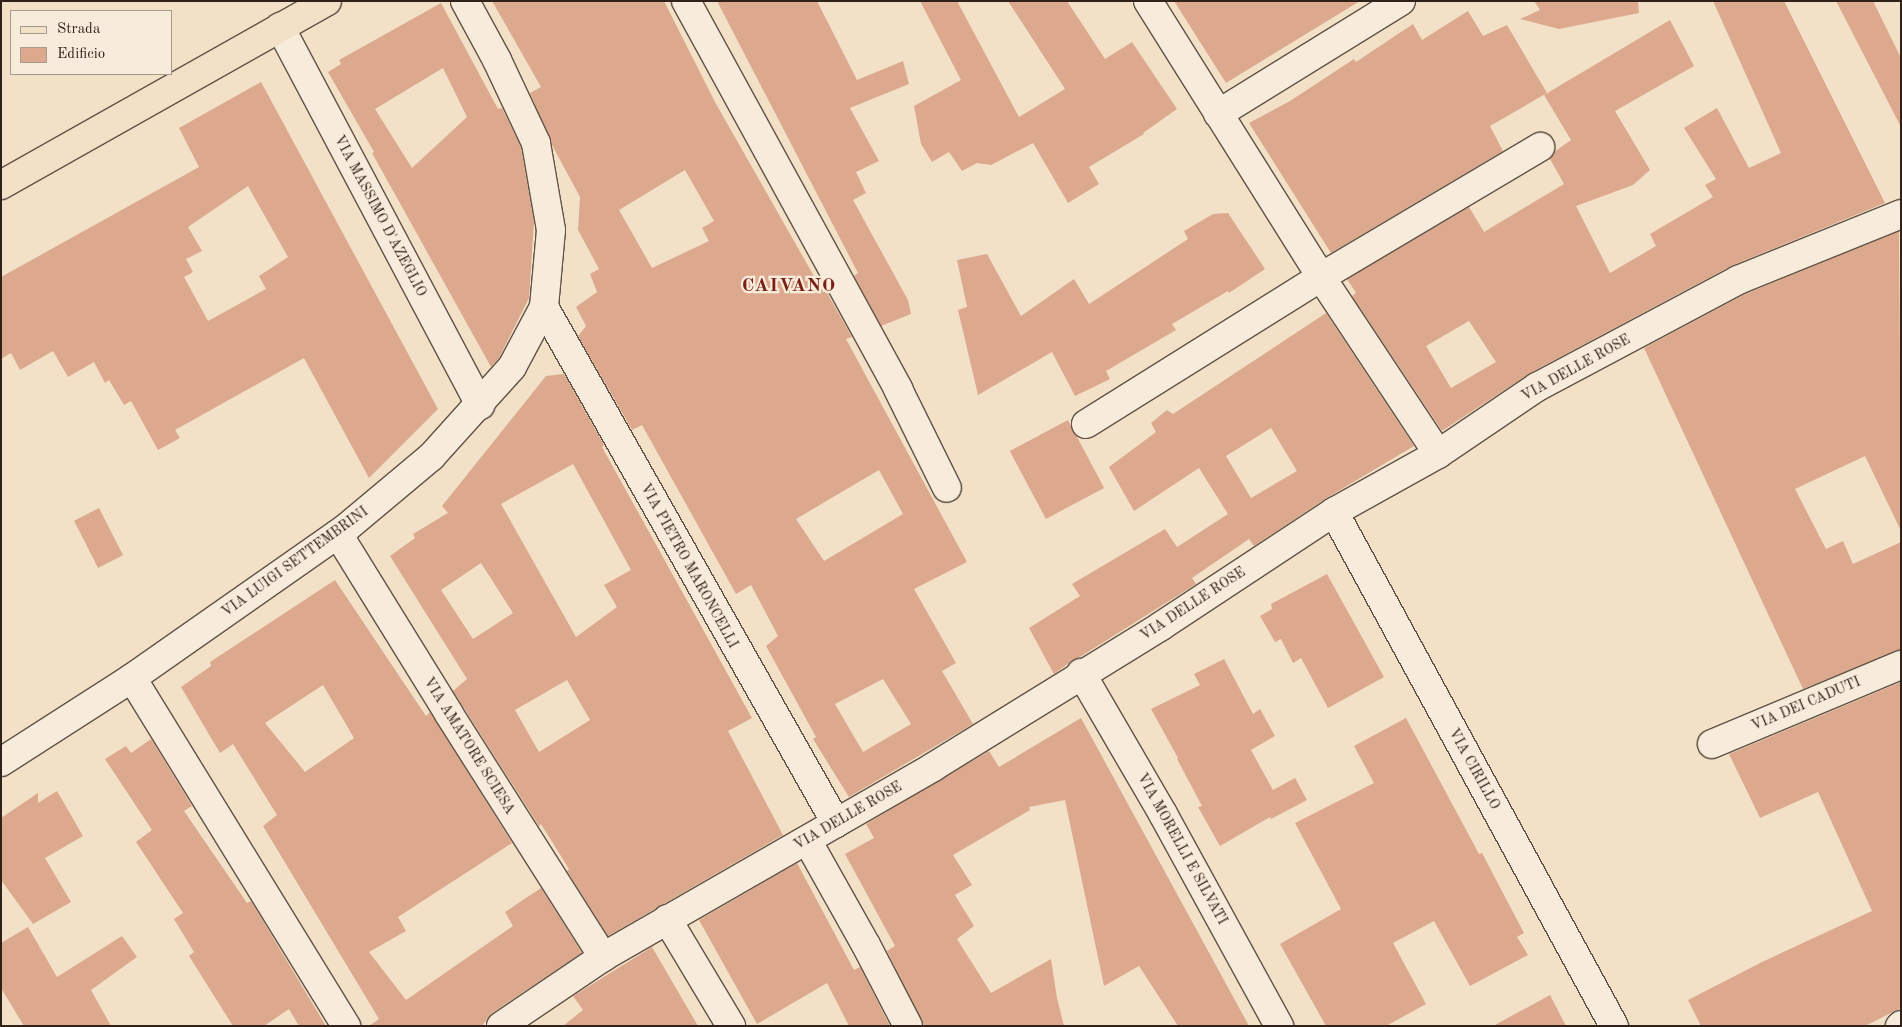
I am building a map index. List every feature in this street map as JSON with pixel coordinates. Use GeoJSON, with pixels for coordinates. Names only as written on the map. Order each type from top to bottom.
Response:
{"type":"FeatureCollection","features":[{"type":"Feature","properties":{"kind":"main road"},"geometry":{"type":"LineString","coordinates":[[1,186],[327,1]]}},
{"type":"Feature","properties":{"kind":"street","name":"VIA LUIGI SETTEMBRINI"},"geometry":{"type":"LineString","coordinates":[[1,762],[132,678],[338,534],[431,457],[480,405],[512,367],[544,307],[551,230],[536,143],[497,60],[466,1]]}},
{"type":"Feature","properties":{"kind":"street"},"geometry":{"type":"LineString","coordinates":[[686,1],[898,389],[947,488]]}},
{"type":"Feature","properties":{"kind":"street"},"geometry":{"type":"LineString","coordinates":[[1148,1],[1321,277],[1438,454]]}},
{"type":"Feature","properties":{"kind":"street"},"geometry":{"type":"LineString","coordinates":[[1218,114],[1401,1]]}},
{"type":"Feature","properties":{"kind":"street","name":"VIA MASSIMO D'AZEGLIO"},"geometry":{"type":"LineString","coordinates":[[280,27],[480,405]]}},
{"type":"Feature","properties":{"kind":"street"},"geometry":{"type":"LineString","coordinates":[[1086,424],[1321,277],[1540,146]]}},
{"type":"Feature","properties":{"kind":"street","name":"VIA DELLE ROSE"},"geometry":{"type":"LineString","coordinates":[[502,1026],[603,957],[933,767],[1082,673],[1161,626],[1334,512],[1438,454],[1537,387],[1738,280],[1901,214]]}},
{"type":"Feature","properties":{"kind":"street","name":"VIA PIETRO MARONCELLI"},"geometry":{"type":"LineString","coordinates":[[544,307],[836,823]]}},
{"type":"Feature","properties":{"kind":"street","name":"VIA CIRILLO"},"geometry":{"type":"LineString","coordinates":[[1334,512],[1614,1026]]}},
{"type":"Feature","properties":{"kind":"street","name":"VIA AMATORE SCIESA"},"geometry":{"type":"LineString","coordinates":[[338,534],[448,714],[603,957]]}},
{"type":"Feature","properties":{"kind":"street","name":"VIA DEI CADUTI"},"geometry":{"type":"LineString","coordinates":[[1712,744],[1901,665]]}},
{"type":"Feature","properties":{"kind":"street","name":"VIA MORELLI E SILVATI"},"geometry":{"type":"LineString","coordinates":[[1082,673],[1164,814],[1279,1026]]}},
{"type":"Feature","properties":{"kind":"street"},"geometry":{"type":"LineString","coordinates":[[132,678],[346,1026]]}},
{"type":"Feature","properties":{"kind":"street"},"geometry":{"type":"LineString","coordinates":[[807,840],[866,945],[908,1026]]}},
{"type":"Feature","properties":{"kind":"street"},"geometry":{"type":"LineString","coordinates":[[667,920],[731,1026]]}},
{"type":"Feature","properties":{"kind":"building"},"geometry":{"type":"Polygon","coordinates":[[[492,1],[664,1],[715,102],[823,292],[826,291],[852,337],[846,339],[967,562],[914,589],[956,663],[942,671],[973,724],[849,797],[813,739],[816,737],[766,646],[778,636],[751,585],[736,594],[642,425],[632,430],[578,336],[586,326],[576,307],[597,292],[590,274],[599,269],[578,230],[580,197],[552,145],[530,93],[541,87],[492,1]],[[685,170],[619,210],[652,268],[709,241],[702,228],[714,221],[685,170]],[[879,470],[796,519],[824,561],[903,514],[879,470]],[[883,679],[835,704],[863,752],[911,724],[883,679]]]}},
{"type":"Feature","properties":{"kind":"building"},"geometry":{"type":"Polygon","coordinates":[[[717,1],[817,1],[857,80],[903,61],[909,84],[850,108],[879,161],[856,172],[866,193],[853,200],[908,300],[911,314],[881,326],[854,276],[858,273],[717,1]]]}},
{"type":"Feature","properties":{"kind":"building"},"geometry":{"type":"Polygon","coordinates":[[[920,1],[957,1],[1019,117],[1065,89],[1008,1],[1067,1],[1105,59],[1132,42],[1177,109],[1144,134],[1089,167],[1099,184],[1068,203],[1033,143],[991,165],[977,163],[962,171],[949,152],[932,162],[921,144],[914,106],[961,80],[920,1]]]}},
{"type":"Feature","properties":{"kind":"building"},"geometry":{"type":"Polygon","coordinates":[[[1174,1],[1360,1],[1226,83],[1174,1]]]}},
{"type":"Feature","properties":{"kind":"building"},"geometry":{"type":"Polygon","coordinates":[[[1534,1],[1638,1],[1639,13],[1559,29],[1520,19],[1540,10],[1534,1]]]}},
{"type":"Feature","properties":{"kind":"building"},"geometry":{"type":"Polygon","coordinates":[[[1713,1],[1784,1],[1885,203],[1731,266],[1530,373],[1442,431],[1352,296],[1356,293],[1347,279],[1469,207],[1484,232],[1564,184],[1550,159],[1554,152],[1571,140],[1544,95],[1670,20],[1694,66],[1615,111],[1650,170],[1633,185],[1576,206],[1610,273],[1656,246],[1650,234],[1713,197],[1705,185],[1716,179],[1684,128],[1717,108],[1749,168],[1781,153],[1713,1]],[[1469,321],[1426,346],[1451,388],[1496,362],[1469,321]]]}},
{"type":"Feature","properties":{"kind":"building"},"geometry":{"type":"Polygon","coordinates":[[[1836,1],[1873,1],[1901,58],[1901,127],[1836,1]]]}},
{"type":"Feature","properties":{"kind":"building"},"geometry":{"type":"Polygon","coordinates":[[[441,3],[498,109],[502,108],[521,147],[534,221],[529,298],[499,358],[491,367],[372,153],[374,152],[328,72],[341,64],[339,60],[441,3]],[[443,68],[375,109],[412,168],[467,117],[443,68]]]}},
{"type":"Feature","properties":{"kind":"building"},"geometry":{"type":"Polygon","coordinates":[[[1468,11],[1483,36],[1507,25],[1547,93],[1490,126],[1503,151],[1331,253],[1249,123],[1290,101],[1354,59],[1356,62],[1413,24],[1422,40],[1468,11]]]}},
{"type":"Feature","properties":{"kind":"building"},"geometry":{"type":"Polygon","coordinates":[[[261,82],[438,409],[369,478],[304,358],[175,430],[180,438],[158,450],[131,401],[124,405],[109,380],[105,383],[94,362],[68,377],[53,351],[20,370],[11,353],[1,359],[1,277],[199,167],[179,128],[261,82]],[[248,186],[188,227],[202,251],[186,259],[193,272],[184,277],[208,321],[266,289],[259,276],[288,257],[248,186]]]}},
{"type":"Feature","properties":{"kind":"building"},"geometry":{"type":"Polygon","coordinates":[[[1228,213],[1265,269],[1229,293],[1228,291],[1172,324],[1176,330],[1106,371],[1110,379],[1075,396],[1052,352],[978,395],[958,310],[967,307],[957,260],[987,254],[1021,316],[1074,279],[1089,304],[1188,239],[1184,231],[1213,214],[1228,213]]]}},
{"type":"Feature","properties":{"kind":"building"},"geometry":{"type":"Polygon","coordinates":[[[1899,231],[1901,531],[1865,456],[1795,489],[1826,549],[1843,541],[1853,564],[1901,542],[1901,650],[1803,689],[1644,348],[1745,294],[1899,231]]]}},
{"type":"Feature","properties":{"kind":"building"},"geometry":{"type":"Polygon","coordinates":[[[1326,313],[1414,446],[1325,499],[1254,546],[1249,539],[1192,578],[1196,584],[1073,660],[1054,674],[1029,628],[1080,596],[1072,584],[1165,529],[1177,547],[1228,514],[1199,468],[1134,511],[1109,467],[1156,432],[1151,423],[1167,410],[1173,414],[1326,313]],[[1271,428],[1226,456],[1251,498],[1297,471],[1271,428]]]}},
{"type":"Feature","properties":{"kind":"building"},"geometry":{"type":"Polygon","coordinates":[[[564,374],[604,445],[602,447],[752,718],[728,731],[783,835],[608,936],[567,871],[569,869],[541,824],[539,826],[453,691],[467,679],[390,556],[415,538],[413,534],[448,513],[442,506],[546,376],[564,374]],[[573,464],[501,504],[576,637],[617,607],[604,585],[631,570],[573,464]],[[481,563],[441,590],[473,639],[513,613],[481,563]],[[567,680],[515,710],[539,752],[590,720],[567,680]]]}},
{"type":"Feature","properties":{"kind":"building"},"geometry":{"type":"Polygon","coordinates":[[[1068,420],[1104,488],[1046,519],[1010,451],[1068,420]]]}},
{"type":"Feature","properties":{"kind":"building"},"geometry":{"type":"Polygon","coordinates":[[[99,508],[123,555],[98,568],[74,521],[99,508]]]}},
{"type":"Feature","properties":{"kind":"building"},"geometry":{"type":"Polygon","coordinates":[[[1327,574],[1384,677],[1328,708],[1301,658],[1293,663],[1281,639],[1275,642],[1260,616],[1272,609],[1271,604],[1327,574]]]}},
{"type":"Feature","properties":{"kind":"building"},"geometry":{"type":"Polygon","coordinates":[[[335,580],[426,716],[430,712],[512,843],[398,917],[406,931],[369,952],[406,1000],[513,926],[505,912],[541,888],[582,953],[492,1013],[482,1026],[369,1026],[379,1019],[263,826],[277,815],[233,744],[220,753],[181,687],[211,666],[210,662],[335,580]],[[323,685],[265,723],[305,772],[354,738],[323,685]]]}},
{"type":"Feature","properties":{"kind":"building"},"geometry":{"type":"Polygon","coordinates":[[[1224,659],[1253,714],[1260,709],[1275,736],[1251,750],[1273,790],[1295,778],[1307,800],[1271,819],[1270,817],[1220,846],[1198,807],[1202,806],[1151,709],[1200,685],[1194,674],[1224,659]]]}},
{"type":"Feature","properties":{"kind":"building"},"geometry":{"type":"Polygon","coordinates":[[[1901,682],[1901,1008],[1865,1026],[1701,1026],[1688,1000],[1762,962],[1872,911],[1818,792],[1760,818],[1729,754],[1901,682]]]}},
{"type":"Feature","properties":{"kind":"building"},"geometry":{"type":"Polygon","coordinates":[[[1081,718],[1249,1026],[1178,1026],[1139,966],[1104,986],[1065,800],[1029,807],[1030,810],[953,855],[972,885],[955,895],[974,926],[957,939],[991,993],[1051,959],[1057,998],[1064,1026],[923,1026],[887,951],[895,946],[845,854],[874,838],[866,824],[989,751],[999,767],[1081,718]]]}},
{"type":"Feature","properties":{"kind":"building"},"geometry":{"type":"Polygon","coordinates":[[[1406,718],[1479,854],[1482,853],[1524,933],[1517,937],[1528,955],[1470,986],[1434,921],[1393,943],[1426,1004],[1386,1026],[1326,1026],[1280,944],[1341,909],[1295,823],[1374,783],[1354,746],[1406,718]]]}},
{"type":"Feature","properties":{"kind":"building"},"geometry":{"type":"Polygon","coordinates":[[[151,739],[192,806],[184,811],[247,903],[251,901],[326,1026],[299,1026],[289,1009],[264,1026],[233,1026],[189,956],[194,952],[174,919],[183,913],[136,842],[152,830],[105,759],[126,746],[131,753],[151,739]]]}},
{"type":"Feature","properties":{"kind":"building"},"geometry":{"type":"Polygon","coordinates":[[[57,791],[83,836],[45,858],[71,902],[33,924],[1,880],[1,818],[38,793],[38,803],[57,791]]]}},
{"type":"Feature","properties":{"kind":"building"},"geometry":{"type":"Polygon","coordinates":[[[797,863],[854,970],[860,967],[890,1026],[849,1026],[827,983],[757,1024],[699,920],[797,863]]]}},
{"type":"Feature","properties":{"kind":"building"},"geometry":{"type":"Polygon","coordinates":[[[28,927],[57,977],[122,936],[137,957],[91,990],[111,1026],[24,1026],[1,988],[1,943],[28,927]]]}},
{"type":"Feature","properties":{"kind":"building"},"geometry":{"type":"Polygon","coordinates":[[[652,947],[698,1026],[563,1026],[583,1010],[573,996],[652,947]]]}},
{"type":"Feature","properties":{"kind":"building"},"geometry":{"type":"Polygon","coordinates":[[[1550,995],[1566,1026],[1493,1026],[1550,995]]]}},
{"type":"Feature","properties":{"kind":"district","name":"CAIVANO"},"geometry":{"type":"Point","coordinates":[789,287]}}]}
